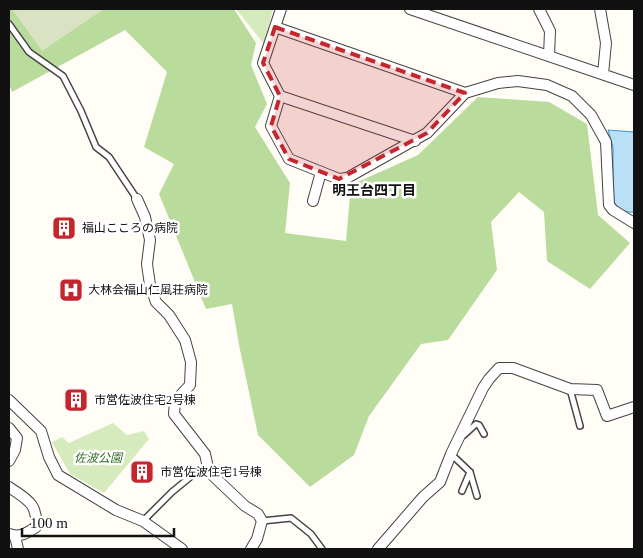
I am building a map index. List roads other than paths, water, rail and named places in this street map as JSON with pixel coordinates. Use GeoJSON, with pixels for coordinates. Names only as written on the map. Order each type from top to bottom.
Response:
{"type":"FeatureCollection","features":[{"type":"Feature","properties":{"kind":"street"},"geometry":{"type":"LineString","coordinates":[[281,9],[263,63],[280,96],[271,126],[289,159],[339,179],[347,178],[426,133],[466,93],[498,83],[518,81],[547,85],[572,96],[591,115],[606,142],[608,205],[634,224]]}},
{"type":"Feature","properties":{"kind":"street"},"geometry":{"type":"LineString","coordinates":[[410,9],[634,85]]}},
{"type":"Feature","properties":{"kind":"street"},"geometry":{"type":"LineString","coordinates":[[539,9],[550,31],[550,56]]}},
{"type":"Feature","properties":{"kind":"street"},"geometry":{"type":"LineString","coordinates":[[600,9],[606,43],[603,74]]}},
{"type":"Feature","properties":{"kind":"street"},"geometry":{"type":"LineString","coordinates":[[275,28],[466,93]]}},
{"type":"Feature","properties":{"kind":"street"},"geometry":{"type":"LineString","coordinates":[[280,96],[415,140]]}},
{"type":"Feature","properties":{"kind":"street"},"geometry":{"type":"LineString","coordinates":[[313,201],[321,172]]}},
{"type":"Feature","properties":{"kind":"street"},"geometry":{"type":"LineString","coordinates":[[137,199],[146,217],[150,240],[147,264],[150,285],[156,302],[169,315],[185,340],[191,362],[190,384],[175,401],[174,414],[205,454],[209,472],[245,506],[258,514],[262,521],[257,540],[252,549]]}},
{"type":"Feature","properties":{"kind":"street"},"geometry":{"type":"LineString","coordinates":[[378,549],[423,497],[440,482],[458,439],[483,388],[499,368],[513,368],[570,390],[597,390],[608,416],[634,407]]}},
{"type":"Feature","properties":{"kind":"street"},"geometry":{"type":"LineString","coordinates":[[9,400],[41,431],[49,457],[58,475],[116,510],[143,521],[182,549]]}},
{"type":"Feature","properties":{"kind":"street"},"geometry":{"type":"LineString","coordinates":[[9,428],[17,438],[15,450],[9,462]]}},
{"type":"Feature","properties":{"kind":"street"},"geometry":{"type":"LineString","coordinates":[[9,487],[25,497],[37,516],[36,527],[25,534],[12,535],[18,549]]}},
{"type":"Feature","properties":{"kind":"lane"},"geometry":{"type":"LineString","coordinates":[[9,24],[29,52],[63,76],[81,111],[96,147],[109,157],[137,199]]}},
{"type":"Feature","properties":{"kind":"lane"},"geometry":{"type":"LineString","coordinates":[[570,390],[580,426]]}},
{"type":"Feature","properties":{"kind":"lane"},"geometry":{"type":"LineString","coordinates":[[458,439],[476,424],[479,425],[484,434]]}},
{"type":"Feature","properties":{"kind":"lane"},"geometry":{"type":"LineString","coordinates":[[452,454],[470,472],[477,496]]}},
{"type":"Feature","properties":{"kind":"lane"},"geometry":{"type":"LineString","coordinates":[[143,521],[172,492],[200,469],[209,472]]}},
{"type":"Feature","properties":{"kind":"lane"},"geometry":{"type":"LineString","coordinates":[[462,491],[470,472]]}},
{"type":"Feature","properties":{"kind":"lane"},"geometry":{"type":"LineString","coordinates":[[262,521],[292,518],[311,534],[322,549]]}},
{"type":"Feature","properties":{"kind":"water"},"geometry":{"type":"Polygon","coordinates":[[[608,130],[634,132],[634,212],[622,210],[613,201],[613,147],[608,130]]]}},
{"type":"Feature","properties":{"kind":"place","name":"福山こころの病院"},"geometry":{"type":"Point","coordinates":[64,228]}},
{"type":"Feature","properties":{"kind":"place","name":"大林会福山仁風荘病院"},"geometry":{"type":"Point","coordinates":[71,290]}},
{"type":"Feature","properties":{"kind":"place","name":"市営佐波住宅2号棟"},"geometry":{"type":"Point","coordinates":[76,400]}},
{"type":"Feature","properties":{"kind":"place","name":"市営佐波住宅1号棟"},"geometry":{"type":"Point","coordinates":[142,472]}},
{"type":"Feature","properties":{"kind":"district","name":"明王台四丁目"},"geometry":{"type":"Point","coordinates":[374,190]}},
{"type":"Feature","properties":{"kind":"park label","name":"佐波公園"},"geometry":{"type":"Point","coordinates":[98,458]}}]}
